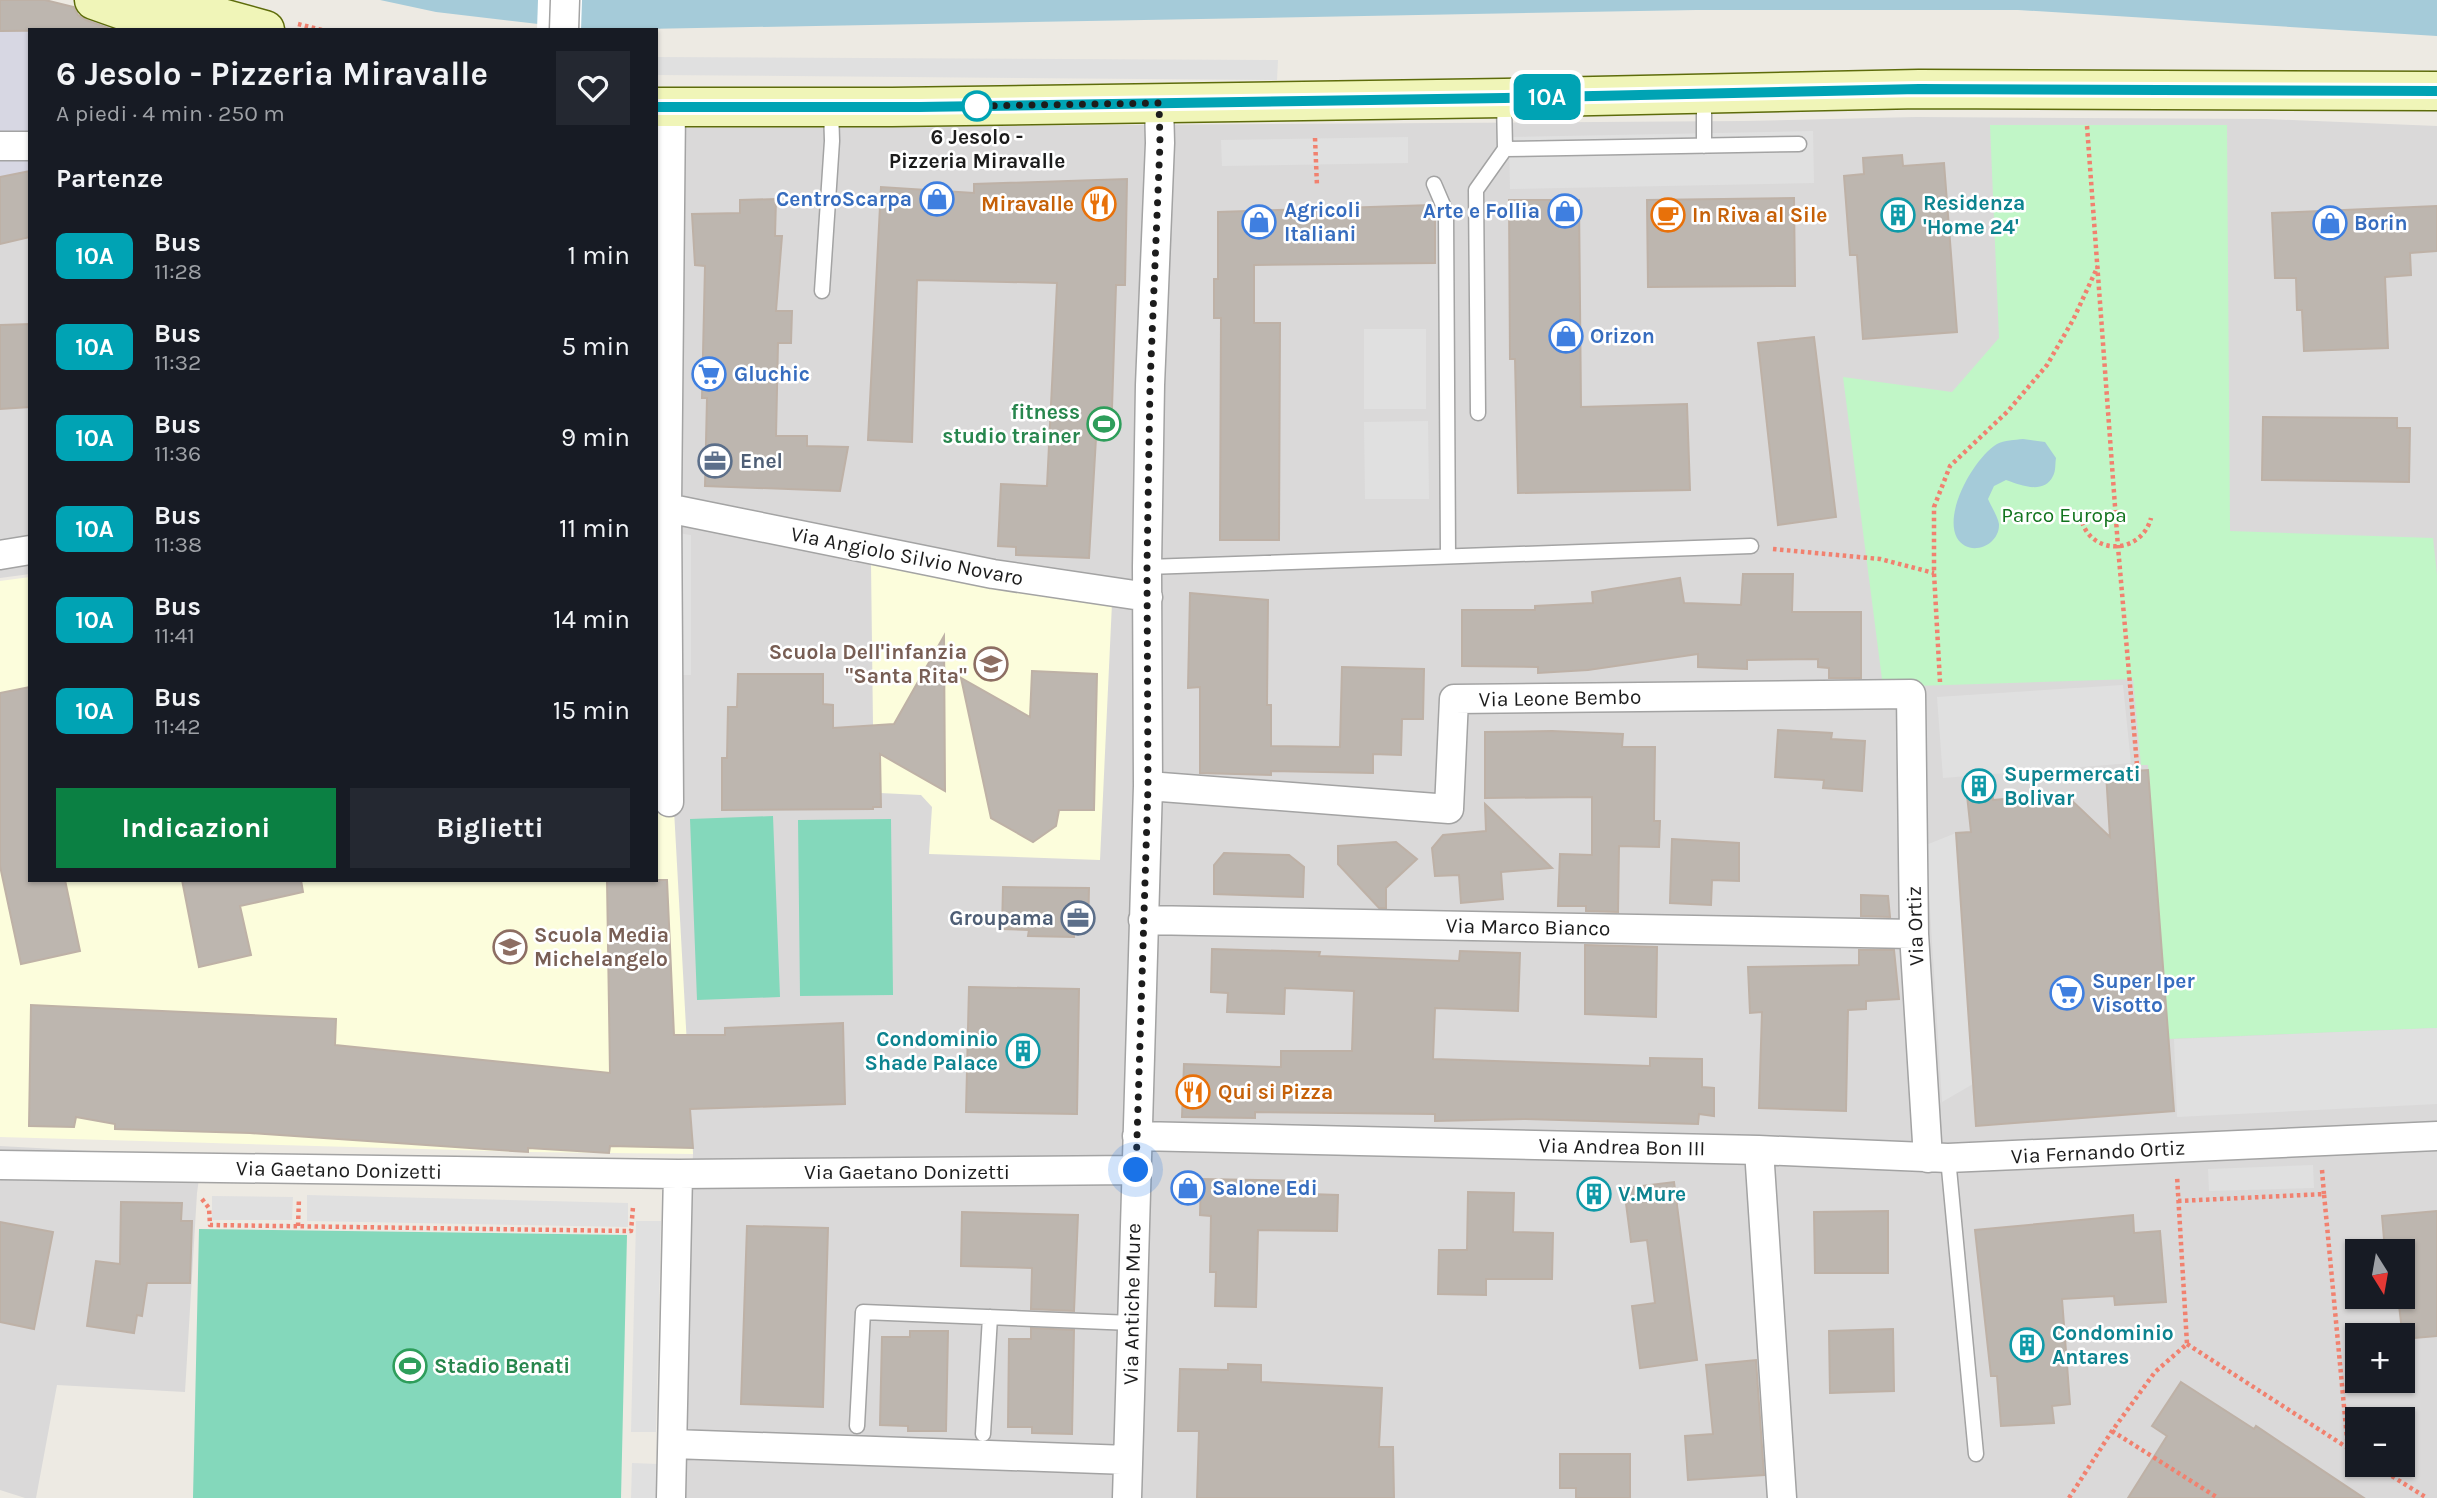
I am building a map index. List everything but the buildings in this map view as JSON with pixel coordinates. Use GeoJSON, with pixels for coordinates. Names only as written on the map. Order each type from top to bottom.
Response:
{"type":"FeatureCollection","features":[{"type":"Feature","properties":{"kind":"street"},"geometry":{"type":"LineString","coordinates":[[94,0],[173,28]]}},
{"type":"Feature","properties":{"kind":"street"},"geometry":{"type":"LineString","coordinates":[[156,0],[258,28]]}},
{"type":"Feature","properties":{"kind":"street"},"geometry":{"type":"LineString","coordinates":[[564,28],[565,0]]}},
{"type":"Feature","properties":{"kind":"street"},"geometry":{"type":"LineString","coordinates":[[669,802],[667,508],[662,369],[664,107],[1159,103],[1919,89],[2437,91]]}},
{"type":"Feature","properties":{"kind":"street","name":"Via Antiche Mure"},"geometry":{"type":"LineString","coordinates":[[1127,1498],[1148,786],[1147,567],[1159,103]]}},
{"type":"Feature","properties":{"kind":"street"},"geometry":{"type":"LineString","coordinates":[[0,146],[28,146]]}},
{"type":"Feature","properties":{"kind":"street","name":"Via Angiolo Silvio Novaro"},"geometry":{"type":"LineString","coordinates":[[667,508],[993,574],[1148,597]]}},
{"type":"Feature","properties":{"kind":"street"},"geometry":{"type":"LineString","coordinates":[[0,555],[28,550]]}},
{"type":"Feature","properties":{"kind":"street","name":"Via Leone Bembo"},"geometry":{"type":"LineString","coordinates":[[1148,786],[1449,809],[1454,699],[1910,694]]}},
{"type":"Feature","properties":{"kind":"street","name":"Via Ortiz"},"geometry":{"type":"LineString","coordinates":[[1910,694],[1914,934],[1938,1158]]}},
{"type":"Feature","properties":{"kind":"street","name":"Via Marco Bianco"},"geometry":{"type":"LineString","coordinates":[[1143,920],[1914,934]]}},
{"type":"Feature","properties":{"kind":"street","name":"Via Andrea Bon III"},"geometry":{"type":"LineString","coordinates":[[1137,1136],[1759,1150]]}},
{"type":"Feature","properties":{"kind":"street","name":"Via Fernando Ortiz"},"geometry":{"type":"LineString","coordinates":[[1759,1150],[1938,1158],[2437,1136]]}},
{"type":"Feature","properties":{"kind":"street"},"geometry":{"type":"LineString","coordinates":[[1759,1150],[1782,1498]]}},
{"type":"Feature","properties":{"kind":"street","name":"Via Gaetano Donizetti"},"geometry":{"type":"LineString","coordinates":[[0,1165],[678,1174],[1136,1170]]}},
{"type":"Feature","properties":{"kind":"street"},"geometry":{"type":"LineString","coordinates":[[671,1498],[678,1174]]}},
{"type":"Feature","properties":{"kind":"street"},"geometry":{"type":"LineString","coordinates":[[673,1444],[1128,1460]]}},
{"type":"Feature","properties":{"kind":"lane"},"geometry":{"type":"LineString","coordinates":[[1704,94],[1704,146]]}},
{"type":"Feature","properties":{"kind":"lane"},"geometry":{"type":"LineString","coordinates":[[1478,413],[1476,190],[1505,149],[1504,98]]}},
{"type":"Feature","properties":{"kind":"lane"},"geometry":{"type":"LineString","coordinates":[[822,292],[832,141],[831,107]]}},
{"type":"Feature","properties":{"kind":"lane"},"geometry":{"type":"LineString","coordinates":[[1505,149],[1799,144]]}},
{"type":"Feature","properties":{"kind":"lane"},"geometry":{"type":"LineString","coordinates":[[1434,184],[1446,212],[1448,556]]}},
{"type":"Feature","properties":{"kind":"lane"},"geometry":{"type":"LineString","coordinates":[[1147,567],[1751,546]]}},
{"type":"Feature","properties":{"kind":"lane"},"geometry":{"type":"LineString","coordinates":[[1938,1158],[1976,1454]]}},
{"type":"Feature","properties":{"kind":"lane"},"geometry":{"type":"LineString","coordinates":[[858,1426],[863,1312],[1132,1323]]}},
{"type":"Feature","properties":{"kind":"lane"},"geometry":{"type":"LineString","coordinates":[[983,1434],[990,1317]]}},
{"type":"Feature","properties":{"kind":"path"},"geometry":{"type":"LineString","coordinates":[[2087,115],[2118,547],[2137,765]]}},
{"type":"Feature","properties":{"kind":"path"},"geometry":{"type":"LineString","coordinates":[[1315,129],[1317,186]]}},
{"type":"Feature","properties":{"kind":"path"},"geometry":{"type":"LineString","coordinates":[[1910,694],[1941,693],[1934,573],[1934,507],[1950,466],[2008,411],[2047,365],[2073,320],[2098,265]]}},
{"type":"Feature","properties":{"kind":"path"},"geometry":{"type":"LineString","coordinates":[[2082,522],[2093,539],[2104,545],[2118,547],[2132,544],[2141,537],[2151,518]]}},
{"type":"Feature","properties":{"kind":"path"},"geometry":{"type":"LineString","coordinates":[[1751,546],[1880,559],[1934,573]]}},
{"type":"Feature","properties":{"kind":"path"},"geometry":{"type":"LineString","coordinates":[[2176,1165],[2187,1344]]}},
{"type":"Feature","properties":{"kind":"path"},"geometry":{"type":"LineString","coordinates":[[197,1193],[209,1208],[209,1225],[631,1231]]}},
{"type":"Feature","properties":{"kind":"path"},"geometry":{"type":"LineString","coordinates":[[2178,1201],[2325,1194],[2345,1416]]}},
{"type":"Feature","properties":{"kind":"path"},"geometry":{"type":"LineString","coordinates":[[2069,1498],[2155,1371],[2187,1344]]}},
{"type":"Feature","properties":{"kind":"path"},"geometry":{"type":"LineString","coordinates":[[2187,1344],[2345,1447]]}},
{"type":"Feature","properties":{"kind":"path"},"geometry":{"type":"LineString","coordinates":[[2112,1431],[2218,1498]]}},
{"type":"Feature","properties":{"kind":"path"},"geometry":{"type":"LineString","coordinates":[[2393,1477],[2427,1498]]}},
{"type":"Feature","properties":{"kind":"shaded area"},"geometry":{"type":"Polygon","coordinates":[[[0,0],[28,0],[124,28],[28,28],[28,574],[0,578],[0,0]]]}},
{"type":"Feature","properties":{"kind":"shaded area"},"geometry":{"type":"Polygon","coordinates":[[[0,31],[28,31],[28,171],[0,177],[0,31]]]}},
{"type":"Feature","properties":{"kind":"shaded area"},"geometry":{"type":"Polygon","coordinates":[[[658,57],[1278,60],[1277,80],[658,75],[658,57]]]}},
{"type":"Feature","properties":{"kind":"shaded area"},"geometry":{"type":"Polygon","coordinates":[[[1916,117],[2266,119],[2437,126],[2437,1498],[677,1498],[693,1154],[658,830],[658,128],[1744,121],[1916,117]]]}},
{"type":"Feature","properties":{"kind":"shaded area"},"geometry":{"type":"Polygon","coordinates":[[[1813,131],[1814,183],[1510,189],[1509,137],[1813,131]]]}},
{"type":"Feature","properties":{"kind":"shaded area"},"geometry":{"type":"Polygon","coordinates":[[[1408,137],[1408,163],[1222,166],[1221,140],[1408,137]]]}},
{"type":"Feature","properties":{"kind":"shaded area"},"geometry":{"type":"Polygon","coordinates":[[[1364,329],[1426,329],[1426,409],[1364,409],[1364,329]]]}},
{"type":"Feature","properties":{"kind":"shaded area"},"geometry":{"type":"Polygon","coordinates":[[[1428,421],[1429,499],[1365,499],[1364,422],[1428,421]]]}},
{"type":"Feature","properties":{"kind":"shaded area"},"geometry":{"type":"Polygon","coordinates":[[[678,533],[691,535],[691,675],[680,675],[678,533]]]}},
{"type":"Feature","properties":{"kind":"shaded area","name":"Scuola Dell'infanzia \"Santa Rita\""},"geometry":{"type":"Polygon","coordinates":[[[871,564],[1112,603],[1100,860],[929,854],[932,807],[921,795],[880,793],[873,726],[871,564]]]}},
{"type":"Feature","properties":{"kind":"shaded area","name":"Scuola Media Michelangelo"},"geometry":{"type":"Polygon","coordinates":[[[28,577],[28,882],[658,882],[658,811],[674,810],[693,1154],[0,1137],[0,581],[28,577]]]}},
{"type":"Feature","properties":{"kind":"shaded area"},"geometry":{"type":"Polygon","coordinates":[[[2123,685],[2131,763],[1943,778],[1937,697],[2123,685]]]}},
{"type":"Feature","properties":{"kind":"shaded area"},"geometry":{"type":"Polygon","coordinates":[[[1956,833],[1973,1084],[1942,1102],[1926,845],[1956,833]]]}},
{"type":"Feature","properties":{"kind":"shaded area"},"geometry":{"type":"Polygon","coordinates":[[[2437,1028],[2437,1104],[2177,1117],[2174,1039],[2437,1028]]]}},
{"type":"Feature","properties":{"kind":"shaded area"},"geometry":{"type":"Polygon","coordinates":[[[0,1146],[202,1157],[197,1193],[185,1392],[57,1385],[36,1498],[25,1498],[0,1490],[0,1146]]]}},
{"type":"Feature","properties":{"kind":"shaded area"},"geometry":{"type":"Polygon","coordinates":[[[2313,1165],[2314,1188],[2209,1191],[2208,1169],[2313,1165]]]}},
{"type":"Feature","properties":{"kind":"shaded area"},"geometry":{"type":"Polygon","coordinates":[[[307,1195],[628,1203],[628,1227],[307,1221],[307,1195]]]}},
{"type":"Feature","properties":{"kind":"shaded area"},"geometry":{"type":"Polygon","coordinates":[[[212,1196],[293,1197],[292,1220],[212,1220],[212,1196]]]}},
{"type":"Feature","properties":{"kind":"shaded area"},"geometry":{"type":"Polygon","coordinates":[[[636,1221],[661,1221],[656,1432],[631,1432],[636,1221]]]}},
{"type":"Feature","properties":{"kind":"shaded area"},"geometry":{"type":"Polygon","coordinates":[[[632,1463],[658,1464],[657,1498],[631,1498],[632,1463]]]}},
{"type":"Feature","properties":{"kind":"green space","name":"Parco Europa"},"geometry":{"type":"Polygon","coordinates":[[[1990,125],[2227,125],[2230,531],[2433,538],[2437,575],[2437,1028],[2168,1039],[2148,765],[2141,765],[2133,679],[1883,687],[1843,377],[1952,392],[1999,338],[1990,125]]]}},
{"type":"Feature","properties":{"kind":"green space"},"geometry":{"type":"Polygon","coordinates":[[[773,816],[780,997],[697,1000],[690,819],[773,816]]]}},
{"type":"Feature","properties":{"kind":"green space"},"geometry":{"type":"Polygon","coordinates":[[[891,819],[893,995],[800,996],[798,820],[891,819]]]}},
{"type":"Feature","properties":{"kind":"green space","name":"Stadio Benati"},"geometry":{"type":"Polygon","coordinates":[[[199,1229],[627,1235],[621,1498],[193,1498],[199,1229]]]}},
{"type":"Feature","properties":{"kind":"water"},"geometry":{"type":"Polygon","coordinates":[[[380,0],[2437,0],[2437,36],[2018,10],[1696,10],[658,29],[573,28],[436,12],[380,0]]]}},
{"type":"Feature","properties":{"kind":"water"},"geometry":{"type":"Polygon","coordinates":[[[2023,439],[2045,442],[2056,458],[2053,476],[2049,482],[2038,487],[2006,480],[1994,486],[1988,499],[1999,524],[1995,538],[1983,547],[1962,544],[1954,527],[1954,514],[1971,473],[1997,444],[2023,439]]]}},
{"type":"Feature","properties":{"kind":"pier"},"geometry":{"type":"Polygon","coordinates":[[[538,0],[582,0],[581,28],[537,28],[538,0]]]}},
{"type":"Feature","properties":{"kind":"bus line","name":"10A"},"geometry":{"type":"LineString","coordinates":[[658,107],[919,107],[1919,89],[2437,91]]}},
{"type":"Feature","properties":{"kind":"place","name":"6 Jesolo - Pizzeria Miravalle"},"geometry":{"type":"Point","coordinates":[977,106]}},
{"type":"Feature","properties":{"kind":"place","name":"CentroScarpa"},"geometry":{"type":"Point","coordinates":[937,199]}},
{"type":"Feature","properties":{"kind":"place","name":"Miravalle"},"geometry":{"type":"Point","coordinates":[1099,204]}},
{"type":"Feature","properties":{"kind":"place","name":"Arte e Follia"},"geometry":{"type":"Point","coordinates":[1565,211]}},
{"type":"Feature","properties":{"kind":"place","name":"In Riva al Sile"},"geometry":{"type":"Point","coordinates":[1668,215]}},
{"type":"Feature","properties":{"kind":"place","name":"Residenza 'Home 24'"},"geometry":{"type":"Point","coordinates":[1898,215]}},
{"type":"Feature","properties":{"kind":"place","name":"Agricoli Italiani"},"geometry":{"type":"Point","coordinates":[1259,222]}},
{"type":"Feature","properties":{"kind":"place","name":"Borin"},"geometry":{"type":"Point","coordinates":[2330,223]}},
{"type":"Feature","properties":{"kind":"place","name":"Orizon"},"geometry":{"type":"Point","coordinates":[1566,336]}},
{"type":"Feature","properties":{"kind":"place","name":"Gluchic"},"geometry":{"type":"Point","coordinates":[709,374]}},
{"type":"Feature","properties":{"kind":"place","name":"fitness studio trainer"},"geometry":{"type":"Point","coordinates":[1104,424]}},
{"type":"Feature","properties":{"kind":"place","name":"Enel"},"geometry":{"type":"Point","coordinates":[715,461]}},
{"type":"Feature","properties":{"kind":"place","name":"Scuola Dell'infanzia \"Santa Rita\""},"geometry":{"type":"Point","coordinates":[991,664]}},
{"type":"Feature","properties":{"kind":"place","name":"Supermercati Bolivar"},"geometry":{"type":"Point","coordinates":[1979,786]}},
{"type":"Feature","properties":{"kind":"place","name":"Groupama"},"geometry":{"type":"Point","coordinates":[1078,918]}},
{"type":"Feature","properties":{"kind":"place","name":"Scuola Media Michelangelo"},"geometry":{"type":"Point","coordinates":[510,947]}},
{"type":"Feature","properties":{"kind":"place","name":"Super Iper Visotto"},"geometry":{"type":"Point","coordinates":[2067,993]}},
{"type":"Feature","properties":{"kind":"place","name":"Condominio Shade Palace"},"geometry":{"type":"Point","coordinates":[1023,1051]}},
{"type":"Feature","properties":{"kind":"place","name":"Qui si Pizza"},"geometry":{"type":"Point","coordinates":[1193,1092]}},
{"type":"Feature","properties":{"kind":"place","name":"Salone Edi"},"geometry":{"type":"Point","coordinates":[1188,1188]}},
{"type":"Feature","properties":{"kind":"place","name":"V.Mure"},"geometry":{"type":"Point","coordinates":[1594,1194]}},
{"type":"Feature","properties":{"kind":"place","name":"Condominio Antares"},"geometry":{"type":"Point","coordinates":[2027,1345]}},
{"type":"Feature","properties":{"kind":"place","name":"Stadio Benati"},"geometry":{"type":"Point","coordinates":[410,1366]}},
{"type":"Feature","properties":{"kind":"route"},"geometry":{"type":"LineString","coordinates":[[977,106],[973,106],[1159,103],[1147,567],[1148,786],[1136,1170]]}}]}
